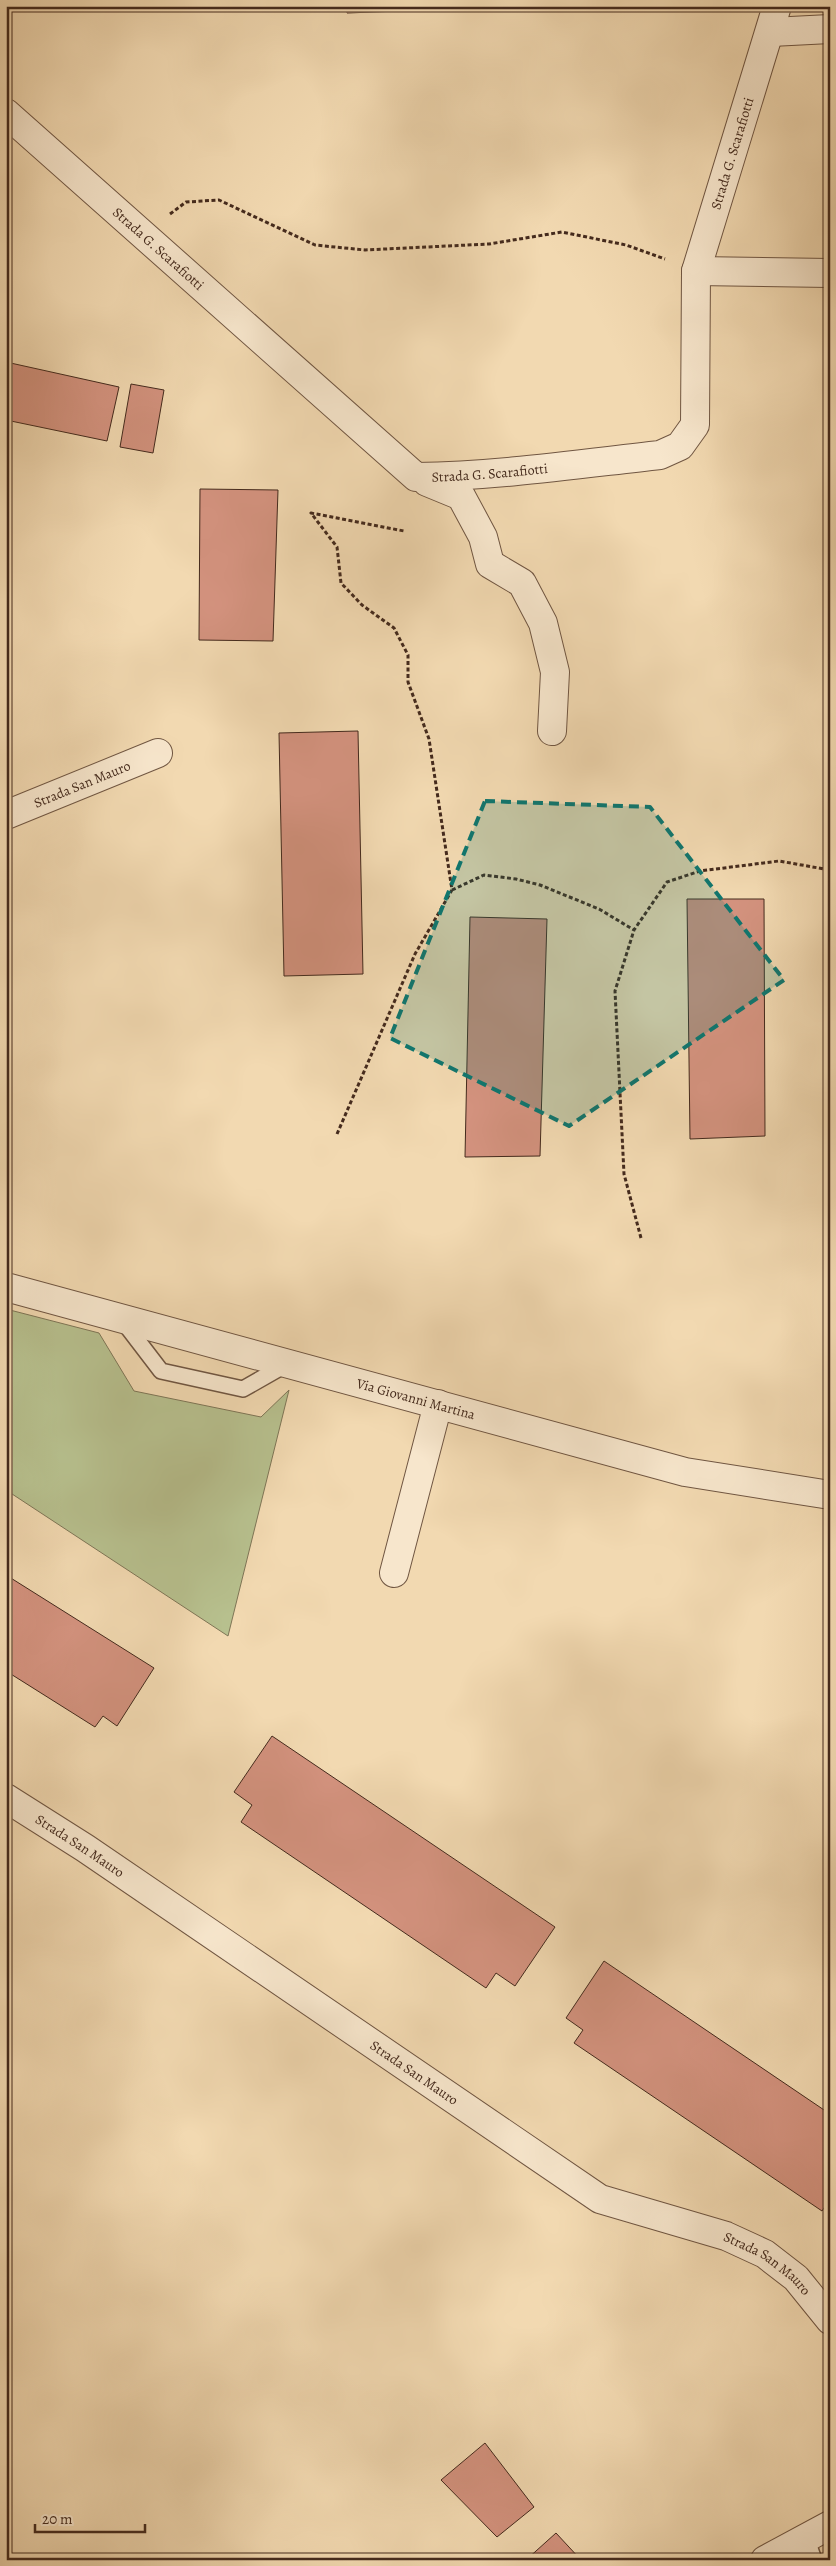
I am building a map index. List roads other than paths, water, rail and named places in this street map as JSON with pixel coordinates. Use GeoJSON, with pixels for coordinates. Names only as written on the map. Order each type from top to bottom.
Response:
{"type":"FeatureCollection","features":[{"type":"Feature","properties":{"kind":"street","name":"Strada G. Scarafiotti"},"geometry":{"type":"LineString","coordinates":[[6,113],[142,236],[416,477],[473,477],[500,471],[660,456],[680,446],[695,424],[696,271],[771,32],[777,6]]}},
{"type":"Feature","properties":{"kind":"street"},"geometry":{"type":"LineString","coordinates":[[771,32],[830,29]]}},
{"type":"Feature","properties":{"kind":"street"},"geometry":{"type":"LineString","coordinates":[[696,271],[830,273]]}},
{"type":"Feature","properties":{"kind":"street"},"geometry":{"type":"LineString","coordinates":[[416,477],[461,496],[483,537],[490,564],[522,583],[543,623],[555,672],[552,731]]}},
{"type":"Feature","properties":{"kind":"street","name":"Strada San Mauro"},"geometry":{"type":"LineString","coordinates":[[6,815],[158,753]]}},
{"type":"Feature","properties":{"kind":"street","name":"Via Giovanni Martina"},"geometry":{"type":"LineString","coordinates":[[6,1287],[685,1472],[830,1495]]}},
{"type":"Feature","properties":{"kind":"street"},"geometry":{"type":"LineString","coordinates":[[394,1573],[438,1404]]}},
{"type":"Feature","properties":{"kind":"street","name":"Strada San Mauro"},"geometry":{"type":"LineString","coordinates":[[6,1798],[85,1848],[600,2199],[726,2236],[765,2254],[796,2278],[830,2320]]}},
{"type":"Feature","properties":{"kind":"street"},"geometry":{"type":"LineString","coordinates":[[765,2560],[810,2548],[830,2524]]}},
{"type":"Feature","properties":{"kind":"lane"},"geometry":{"type":"LineString","coordinates":[[121,1318],[161,1371],[243,1389],[288,1364]]}}]}
